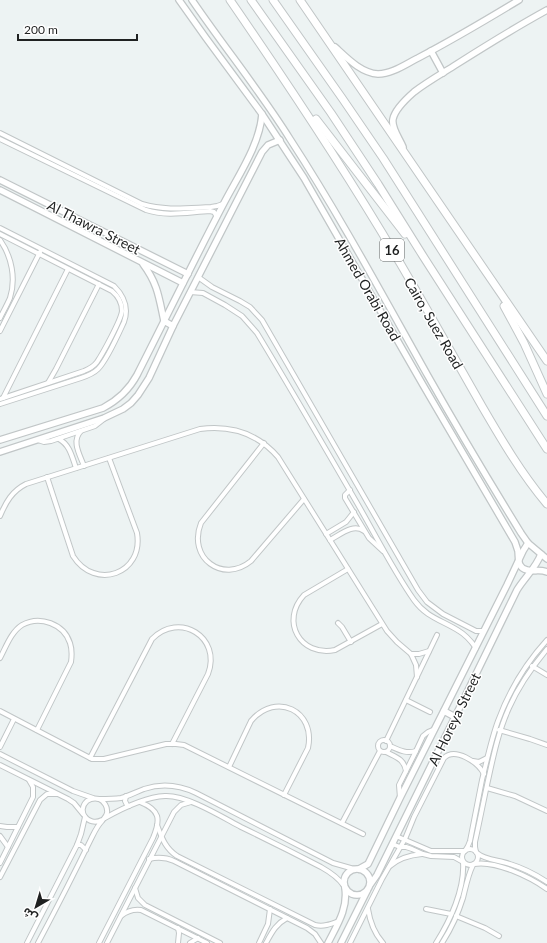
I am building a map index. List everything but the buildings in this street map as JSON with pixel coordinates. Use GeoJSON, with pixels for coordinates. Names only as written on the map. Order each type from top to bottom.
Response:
{"type":"FeatureCollection","features":[{"type":"Feature","properties":{"kind":"highway","name":"Cairo, Suez Road"},"geometry":{"type":"LineString","coordinates":[[230,0],[292,91],[341,167],[406,273],[503,442],[547,504]]}},
{"type":"Feature","properties":{"kind":"highway","name":"Cairo, Suez Road"},"geometry":{"type":"LineString","coordinates":[[251,0],[331,113],[378,184],[547,449]]}},
{"type":"Feature","properties":{"kind":"highway"},"geometry":{"type":"LineString","coordinates":[[273,0],[383,158],[547,416]]}},
{"type":"Feature","properties":{"kind":"highway"},"geometry":{"type":"LineString","coordinates":[[300,0],[547,361]]}},
{"type":"Feature","properties":{"kind":"highway"},"geometry":{"type":"LineString","coordinates":[[292,91],[309,110],[423,256]]}},
{"type":"Feature","properties":{"kind":"highway"},"geometry":{"type":"LineString","coordinates":[[488,275],[524,343],[547,394]]}},
{"type":"Feature","properties":{"kind":"street","name":"Ahmed Orabi Road"},"geometry":{"type":"LineString","coordinates":[[179,0],[262,114],[304,178],[515,542],[518,550],[518,562]]}},
{"type":"Feature","properties":{"kind":"street","name":"Ahmed Orabi Road"},"geometry":{"type":"LineString","coordinates":[[192,0],[278,119],[391,307],[464,438],[521,533],[528,544],[547,559]]}},
{"type":"Feature","properties":{"kind":"street"},"geometry":{"type":"LineString","coordinates":[[184,7],[192,0]]}},
{"type":"Feature","properties":{"kind":"street"},"geometry":{"type":"LineString","coordinates":[[326,38],[346,57],[361,68],[373,73],[386,73],[431,51],[519,0]]}},
{"type":"Feature","properties":{"kind":"street"},"geometry":{"type":"LineString","coordinates":[[406,155],[393,121],[394,116],[402,104],[419,89],[443,73],[545,11]]}},
{"type":"Feature","properties":{"kind":"street"},"geometry":{"type":"LineString","coordinates":[[431,51],[443,73]]}},
{"type":"Feature","properties":{"kind":"street"},"geometry":{"type":"LineString","coordinates":[[0,440],[102,408],[117,400],[124,394],[134,381],[257,138],[262,114]]}},
{"type":"Feature","properties":{"kind":"street"},"geometry":{"type":"LineString","coordinates":[[0,133],[142,204],[171,209],[214,207],[223,204]]}},
{"type":"Feature","properties":{"kind":"street"},"geometry":{"type":"LineString","coordinates":[[0,139],[146,210],[160,214],[210,211],[214,212],[217,217]]}},
{"type":"Feature","properties":{"kind":"street"},"geometry":{"type":"LineString","coordinates":[[0,452],[104,418],[123,409],[131,403],[149,378],[190,292],[264,148],[271,143],[280,140]]}},
{"type":"Feature","properties":{"kind":"street"},"geometry":{"type":"LineString","coordinates":[[244,164],[253,169]]}},
{"type":"Feature","properties":{"kind":"street","name":"Al Thawra Street"},"geometry":{"type":"LineString","coordinates":[[0,180],[188,274]]}},
{"type":"Feature","properties":{"kind":"street","name":"Al Thawra Street"},"geometry":{"type":"LineString","coordinates":[[0,190],[183,283]]}},
{"type":"Feature","properties":{"kind":"street"},"geometry":{"type":"LineString","coordinates":[[327,217],[335,212]]}},
{"type":"Feature","properties":{"kind":"street"},"geometry":{"type":"LineString","coordinates":[[64,222],[68,214]]}},
{"type":"Feature","properties":{"kind":"street"},"geometry":{"type":"LineString","coordinates":[[0,228],[114,286],[123,296],[127,309],[122,327],[98,369],[87,376],[0,404]]}},
{"type":"Feature","properties":{"kind":"street"},"geometry":{"type":"LineString","coordinates":[[0,234],[112,291],[119,299],[122,310],[119,320],[94,365],[84,372],[2,398]]}},
{"type":"Feature","properties":{"kind":"street"},"geometry":{"type":"LineString","coordinates":[[0,240],[8,255],[12,275],[10,296],[0,318]]}},
{"type":"Feature","properties":{"kind":"street"},"geometry":{"type":"LineString","coordinates":[[0,330],[41,249]]}},
{"type":"Feature","properties":{"kind":"street"},"geometry":{"type":"LineString","coordinates":[[142,262],[149,271],[158,292],[164,321],[173,326]]}},
{"type":"Feature","properties":{"kind":"street"},"geometry":{"type":"LineString","coordinates":[[2,398],[68,269]]}},
{"type":"Feature","properties":{"kind":"street"},"geometry":{"type":"LineString","coordinates":[[198,277],[212,287],[250,307],[262,320],[415,585],[427,602],[443,614],[476,631],[484,631]]}},
{"type":"Feature","properties":{"kind":"street"},"geometry":{"type":"LineString","coordinates":[[48,383],[99,284]]}},
{"type":"Feature","properties":{"kind":"street"},"geometry":{"type":"LineString","coordinates":[[190,292],[203,293],[225,304],[242,316],[257,333],[286,380],[409,592],[424,611],[431,617],[459,630],[476,648]]}},
{"type":"Feature","properties":{"kind":"street"},"geometry":{"type":"LineString","coordinates":[[218,301],[222,292]]}},
{"type":"Feature","properties":{"kind":"street"},"geometry":{"type":"LineString","coordinates":[[8,303],[13,306]]}},
{"type":"Feature","properties":{"kind":"street"},"geometry":{"type":"LineString","coordinates":[[56,369],[60,379]]}},
{"type":"Feature","properties":{"kind":"street"},"geometry":{"type":"LineString","coordinates":[[38,386],[40,392]]}},
{"type":"Feature","properties":{"kind":"street"},"geometry":{"type":"LineString","coordinates":[[32,389],[33,394]]}},
{"type":"Feature","properties":{"kind":"street"},"geometry":{"type":"LineString","coordinates":[[38,440],[47,442],[59,439],[95,426],[104,418]]}},
{"type":"Feature","properties":{"kind":"street"},"geometry":{"type":"LineString","coordinates":[[48,426],[52,435]]}},
{"type":"Feature","properties":{"kind":"street"},"geometry":{"type":"LineString","coordinates":[[0,516],[9,498],[16,490],[26,484],[200,429],[227,428],[240,431],[264,443],[278,457],[382,624],[392,637],[411,654],[416,665],[417,677]]}},
{"type":"Feature","properties":{"kind":"street"},"geometry":{"type":"LineString","coordinates":[[81,431],[76,437],[76,445],[84,466]]}},
{"type":"Feature","properties":{"kind":"street"},"geometry":{"type":"LineString","coordinates":[[59,439],[68,447],[76,468]]}},
{"type":"Feature","properties":{"kind":"street"},"geometry":{"type":"LineString","coordinates":[[264,443],[201,523],[198,543],[207,562],[213,566],[226,570],[233,570],[246,565],[304,499]]}},
{"type":"Feature","properties":{"kind":"street"},"geometry":{"type":"LineString","coordinates":[[68,447],[76,445]]}},
{"type":"Feature","properties":{"kind":"street"},"geometry":{"type":"LineString","coordinates":[[327,452],[336,447]]}},
{"type":"Feature","properties":{"kind":"street"},"geometry":{"type":"LineString","coordinates":[[47,477],[73,556],[76,561],[80,566],[90,572],[101,575],[113,574],[124,569],[132,561],[137,550],[138,539],[110,458]]}},
{"type":"Feature","properties":{"kind":"street"},"geometry":{"type":"LineString","coordinates":[[350,490],[345,495],[345,498],[372,542],[386,554]]}},
{"type":"Feature","properties":{"kind":"street"},"geometry":{"type":"LineString","coordinates":[[326,534],[350,519],[354,512]]}},
{"type":"Feature","properties":{"kind":"street"},"geometry":{"type":"LineString","coordinates":[[346,522],[350,529]]}},
{"type":"Feature","properties":{"kind":"street"},"geometry":{"type":"LineString","coordinates":[[330,540],[350,529],[359,528],[364,531]]}},
{"type":"Feature","properties":{"kind":"street","name":"Al Horeya Street"},"geometry":{"type":"LineString","coordinates":[[356,869],[368,864],[374,853],[400,798],[528,544]]}},
{"type":"Feature","properties":{"kind":"street","name":"Al Horeya Street"},"geometry":{"type":"LineString","coordinates":[[341,943],[396,836],[517,590],[538,562],[541,554]]}},
{"type":"Feature","properties":{"kind":"street"},"geometry":{"type":"LineString","coordinates":[[518,562],[523,568],[531,571],[539,570],[547,572]]}},
{"type":"Feature","properties":{"kind":"street"},"geometry":{"type":"LineString","coordinates":[[348,569],[304,595],[300,600],[296,606],[293,619],[299,638],[315,650],[328,652],[351,642],[382,624]]}},
{"type":"Feature","properties":{"kind":"street"},"geometry":{"type":"LineString","coordinates":[[409,592],[415,585]]}},
{"type":"Feature","properties":{"kind":"street"},"geometry":{"type":"LineString","coordinates":[[507,585],[517,590]]}},
{"type":"Feature","properties":{"kind":"street"},"geometry":{"type":"LineString","coordinates":[[0,658],[13,633],[28,623],[39,620],[51,623],[61,629],[68,638],[72,650],[71,662],[37,730]]}},
{"type":"Feature","properties":{"kind":"street"},"geometry":{"type":"LineString","coordinates":[[338,624],[342,627],[351,642]]}},
{"type":"Feature","properties":{"kind":"street"},"geometry":{"type":"LineString","coordinates":[[90,758],[152,640],[166,629],[178,627],[190,629],[196,632],[204,640],[210,651],[211,663],[208,674],[172,744]]}},
{"type":"Feature","properties":{"kind":"street"},"geometry":{"type":"LineString","coordinates":[[386,741],[437,635]]}},
{"type":"Feature","properties":{"kind":"street"},"geometry":{"type":"LineString","coordinates":[[436,943],[452,912],[462,882],[462,855],[470,841],[487,758],[495,729],[508,696],[517,680],[547,640]]}},
{"type":"Feature","properties":{"kind":"street"},"geometry":{"type":"LineString","coordinates":[[442,943],[457,914],[470,872],[478,859],[475,842],[500,731],[512,701],[523,681],[547,649]]}},
{"type":"Feature","properties":{"kind":"street"},"geometry":{"type":"LineString","coordinates":[[411,654],[430,651]]}},
{"type":"Feature","properties":{"kind":"street"},"geometry":{"type":"LineString","coordinates":[[528,664],[547,675]]}},
{"type":"Feature","properties":{"kind":"street"},"geometry":{"type":"LineString","coordinates":[[406,700],[430,712]]}},
{"type":"Feature","properties":{"kind":"street"},"geometry":{"type":"LineString","coordinates":[[229,767],[251,720],[256,715],[262,710],[270,707],[277,706],[291,709],[304,719],[310,741],[308,748],[284,795]]}},
{"type":"Feature","properties":{"kind":"street"},"geometry":{"type":"LineString","coordinates":[[0,711],[90,758],[104,759],[166,744],[180,744],[363,834]]}},
{"type":"Feature","properties":{"kind":"street"},"geometry":{"type":"LineString","coordinates":[[444,711],[455,717]]}},
{"type":"Feature","properties":{"kind":"street"},"geometry":{"type":"LineString","coordinates":[[0,746],[14,719]]}},
{"type":"Feature","properties":{"kind":"street"},"geometry":{"type":"LineString","coordinates":[[400,798],[399,785],[423,736],[435,729]]}},
{"type":"Feature","properties":{"kind":"street"},"geometry":{"type":"LineString","coordinates":[[495,729],[547,745]]}},
{"type":"Feature","properties":{"kind":"street"},"geometry":{"type":"LineString","coordinates":[[342,823],[380,751],[378,744],[380,741],[386,741],[390,746],[404,752],[416,751]]}},
{"type":"Feature","properties":{"kind":"street"},"geometry":{"type":"LineString","coordinates":[[386,752],[389,750],[390,746]]}},
{"type":"Feature","properties":{"kind":"street"},"geometry":{"type":"LineString","coordinates":[[380,751],[386,752],[400,759],[404,763],[406,771]]}},
{"type":"Feature","properties":{"kind":"street"},"geometry":{"type":"LineString","coordinates":[[400,759],[404,752]]}},
{"type":"Feature","properties":{"kind":"street"},"geometry":{"type":"LineString","coordinates":[[0,754],[64,787],[102,801],[107,807],[107,811],[103,819],[38,943]]}},
{"type":"Feature","properties":{"kind":"street"},"geometry":{"type":"LineString","coordinates":[[350,943],[388,868],[405,839],[414,817],[444,758],[453,754],[460,756],[479,766],[484,774]]}},
{"type":"Feature","properties":{"kind":"street"},"geometry":{"type":"LineString","coordinates":[[471,761],[479,762],[487,758]]}},
{"type":"Feature","properties":{"kind":"street"},"geometry":{"type":"LineString","coordinates":[[0,765],[74,804],[84,816],[88,820],[95,822],[129,806],[153,798],[166,796],[178,797],[217,814],[321,867],[341,880],[351,894],[356,895],[364,893],[369,887],[370,880],[364,871],[333,863],[190,790],[171,786],[152,787],[115,799],[91,799],[85,803],[84,816],[81,834],[77,845],[27,943]]}},
{"type":"Feature","properties":{"kind":"street"},"geometry":{"type":"LineString","coordinates":[[0,863],[30,805],[34,792],[32,783],[29,780]]}},
{"type":"Feature","properties":{"kind":"street"},"geometry":{"type":"LineString","coordinates":[[61,796],[66,793],[64,787]]}},
{"type":"Feature","properties":{"kind":"street"},"geometry":{"type":"LineString","coordinates":[[487,788],[516,796],[547,811]]}},
{"type":"Feature","properties":{"kind":"street"},"geometry":{"type":"LineString","coordinates":[[0,877],[40,800],[47,794],[57,794]]}},
{"type":"Feature","properties":{"kind":"street"},"geometry":{"type":"LineString","coordinates":[[126,796],[125,801],[129,806]]}},
{"type":"Feature","properties":{"kind":"street"},"geometry":{"type":"LineString","coordinates":[[99,943],[153,838],[157,825],[157,816],[154,809],[139,802]]}},
{"type":"Feature","properties":{"kind":"street"},"geometry":{"type":"LineString","coordinates":[[107,943],[174,812],[181,805],[191,802]]}},
{"type":"Feature","properties":{"kind":"street"},"geometry":{"type":"LineString","coordinates":[[30,805],[34,806],[35,808]]}},
{"type":"Feature","properties":{"kind":"street"},"geometry":{"type":"LineString","coordinates":[[217,814],[221,806]]}},
{"type":"Feature","properties":{"kind":"street"},"geometry":{"type":"LineString","coordinates":[[157,825],[166,846],[173,853],[310,923],[327,926],[345,914],[349,914],[352,917],[352,921]]}},
{"type":"Feature","properties":{"kind":"street"},"geometry":{"type":"LineString","coordinates":[[0,826],[18,827]]}},
{"type":"Feature","properties":{"kind":"street"},"geometry":{"type":"LineString","coordinates":[[275,844],[279,835]]}},
{"type":"Feature","properties":{"kind":"street"},"geometry":{"type":"LineString","coordinates":[[0,836],[8,847]]}},
{"type":"Feature","properties":{"kind":"street"},"geometry":{"type":"LineString","coordinates":[[396,836],[431,850],[472,850],[484,858],[510,864],[533,873],[547,882]]}},
{"type":"Feature","properties":{"kind":"street"},"geometry":{"type":"LineString","coordinates":[[392,844],[400,848],[406,847],[435,857],[454,857],[467,865],[483,863],[495,865],[530,878],[547,889]]}},
{"type":"Feature","properties":{"kind":"street"},"geometry":{"type":"LineString","coordinates":[[77,845],[81,845],[86,850]]}},
{"type":"Feature","properties":{"kind":"street"},"geometry":{"type":"LineString","coordinates":[[170,859],[170,856],[173,853]]}},
{"type":"Feature","properties":{"kind":"street"},"geometry":{"type":"LineString","coordinates":[[374,853],[376,858],[380,860],[384,859]]}},
{"type":"Feature","properties":{"kind":"street"},"geometry":{"type":"LineString","coordinates":[[388,868],[404,858],[423,854]]}},
{"type":"Feature","properties":{"kind":"street"},"geometry":{"type":"LineString","coordinates":[[149,859],[170,859],[307,928],[314,934],[320,943]]}},
{"type":"Feature","properties":{"kind":"street"},"geometry":{"type":"LineString","coordinates":[[321,867],[325,865],[325,859]]}},
{"type":"Feature","properties":{"kind":"street"},"geometry":{"type":"LineString","coordinates":[[328,943],[341,918],[346,900],[344,880],[349,871],[356,869]]}},
{"type":"Feature","properties":{"kind":"street"},"geometry":{"type":"LineString","coordinates":[[530,878],[533,873]]}},
{"type":"Feature","properties":{"kind":"street"},"geometry":{"type":"LineString","coordinates":[[135,888],[138,898],[148,907],[220,943]]}},
{"type":"Feature","properties":{"kind":"street"},"geometry":{"type":"LineString","coordinates":[[249,899],[252,893]]}},
{"type":"Feature","properties":{"kind":"street"},"geometry":{"type":"LineString","coordinates":[[146,912],[144,908],[148,907]]}},
{"type":"Feature","properties":{"kind":"street"},"geometry":{"type":"LineString","coordinates":[[259,943],[270,919],[270,909]]}},
{"type":"Feature","properties":{"kind":"street"},"geometry":{"type":"LineString","coordinates":[[368,909],[375,933],[383,943]]}},
{"type":"Feature","properties":{"kind":"street"},"geometry":{"type":"LineString","coordinates":[[426,909],[452,912],[499,936]]}},
{"type":"Feature","properties":{"kind":"street"},"geometry":{"type":"LineString","coordinates":[[120,916],[132,910],[141,910],[207,943]]}},
{"type":"Feature","properties":{"kind":"street"},"geometry":{"type":"LineString","coordinates":[[266,943],[278,923],[287,918]]}},
{"type":"Feature","properties":{"kind":"street"},"geometry":{"type":"LineString","coordinates":[[307,928],[310,927],[310,923]]}},
{"type":"Feature","properties":{"kind":"street"},"geometry":{"type":"LineString","coordinates":[[107,928],[113,931]]}},
{"type":"Feature","properties":{"kind":"street"},"geometry":{"type":"LineString","coordinates":[[178,928],[178,943]]}},
{"type":"Feature","properties":{"kind":"street"},"geometry":{"type":"LineString","coordinates":[[267,928],[271,928],[273,931]]}},
{"type":"Feature","properties":{"kind":"street"},"geometry":{"type":"LineString","coordinates":[[190,943],[198,938]]}}]}
